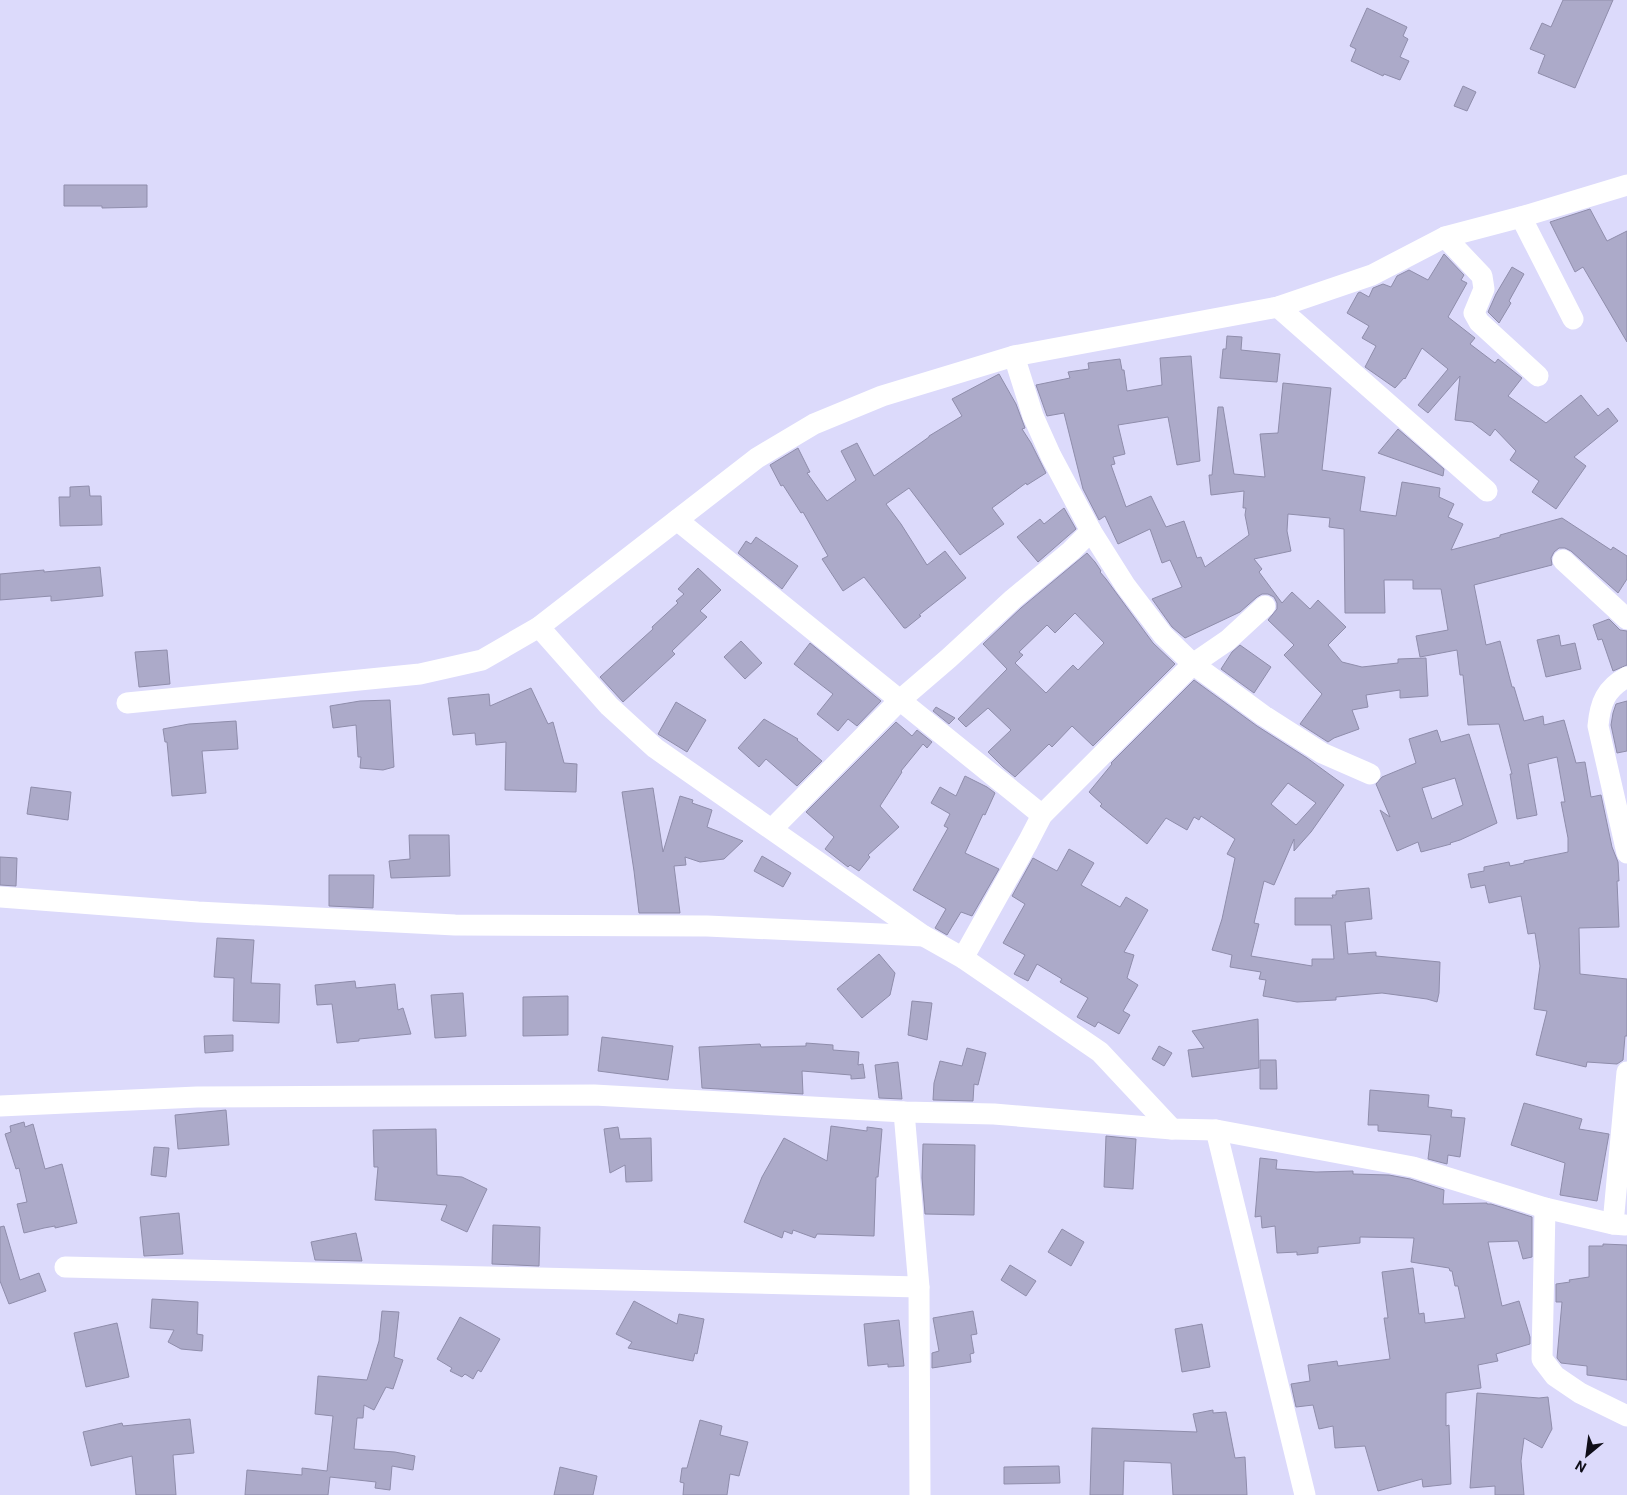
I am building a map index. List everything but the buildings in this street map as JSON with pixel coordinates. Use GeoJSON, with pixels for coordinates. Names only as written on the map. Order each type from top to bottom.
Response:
{"type":"FeatureCollection","features":[{"type":"Feature","properties":{"kind":"street"},"geometry":{"type":"LineString","coordinates":[[127,703],[420,674],[482,660],[539,627],[757,458],[814,424],[882,396],[1014,356],[1278,307],[1372,275],[1445,237],[1521,217],[1627,185]]}},
{"type":"Feature","properties":{"kind":"street"},"geometry":{"type":"LineString","coordinates":[[1521,217],[1573,319]]}},
{"type":"Feature","properties":{"kind":"street"},"geometry":{"type":"LineString","coordinates":[[1445,237],[1482,276],[1484,289],[1474,313],[1479,322],[1538,376]]}},
{"type":"Feature","properties":{"kind":"street"},"geometry":{"type":"LineString","coordinates":[[1278,307],[1487,490]]}},
{"type":"Feature","properties":{"kind":"street"},"geometry":{"type":"LineString","coordinates":[[1014,356],[1034,416],[1051,456],[1091,531],[1125,585],[1158,628],[1193,664],[1264,716],[1322,753],[1370,774]]}},
{"type":"Feature","properties":{"kind":"street"},"geometry":{"type":"LineString","coordinates":[[677,520],[1042,815]]}},
{"type":"Feature","properties":{"kind":"street"},"geometry":{"type":"LineString","coordinates":[[772,829],[899,701],[1071,551],[1091,531]]}},
{"type":"Feature","properties":{"kind":"street"},"geometry":{"type":"LineString","coordinates":[[1563,560],[1627,619]]}},
{"type":"Feature","properties":{"kind":"street"},"geometry":{"type":"LineString","coordinates":[[963,958],[1042,815],[1193,664],[1228,640],[1265,606]]}},
{"type":"Feature","properties":{"kind":"street"},"geometry":{"type":"LineString","coordinates":[[539,627],[609,706],[655,748],[924,936],[963,958],[1100,1052],[1172,1129]]}},
{"type":"Feature","properties":{"kind":"street"},"geometry":{"type":"LineString","coordinates":[[1627,677],[1616,683],[1605,698],[1600,710],[1598,726],[1627,853]]}},
{"type":"Feature","properties":{"kind":"street"},"geometry":{"type":"LineString","coordinates":[[0,897],[198,912],[455,925],[707,926],[924,936]]}},
{"type":"Feature","properties":{"kind":"street"},"geometry":{"type":"LineString","coordinates":[[0,1106],[197,1096],[594,1094],[904,1112],[994,1114],[1172,1129],[1216,1130],[1413,1167],[1545,1208],[1620,1225],[1627,1072]]}},
{"type":"Feature","properties":{"kind":"street"},"geometry":{"type":"LineString","coordinates":[[904,1112],[920,1287],[920,1495]]}},
{"type":"Feature","properties":{"kind":"street"},"geometry":{"type":"LineString","coordinates":[[1216,1130],[1305,1495]]}},
{"type":"Feature","properties":{"kind":"street"},"geometry":{"type":"LineString","coordinates":[[1545,1208],[1542,1359],[1554,1376],[1580,1393],[1627,1416]]}},
{"type":"Feature","properties":{"kind":"street"},"geometry":{"type":"LineString","coordinates":[[65,1267],[920,1287]]}}]}
